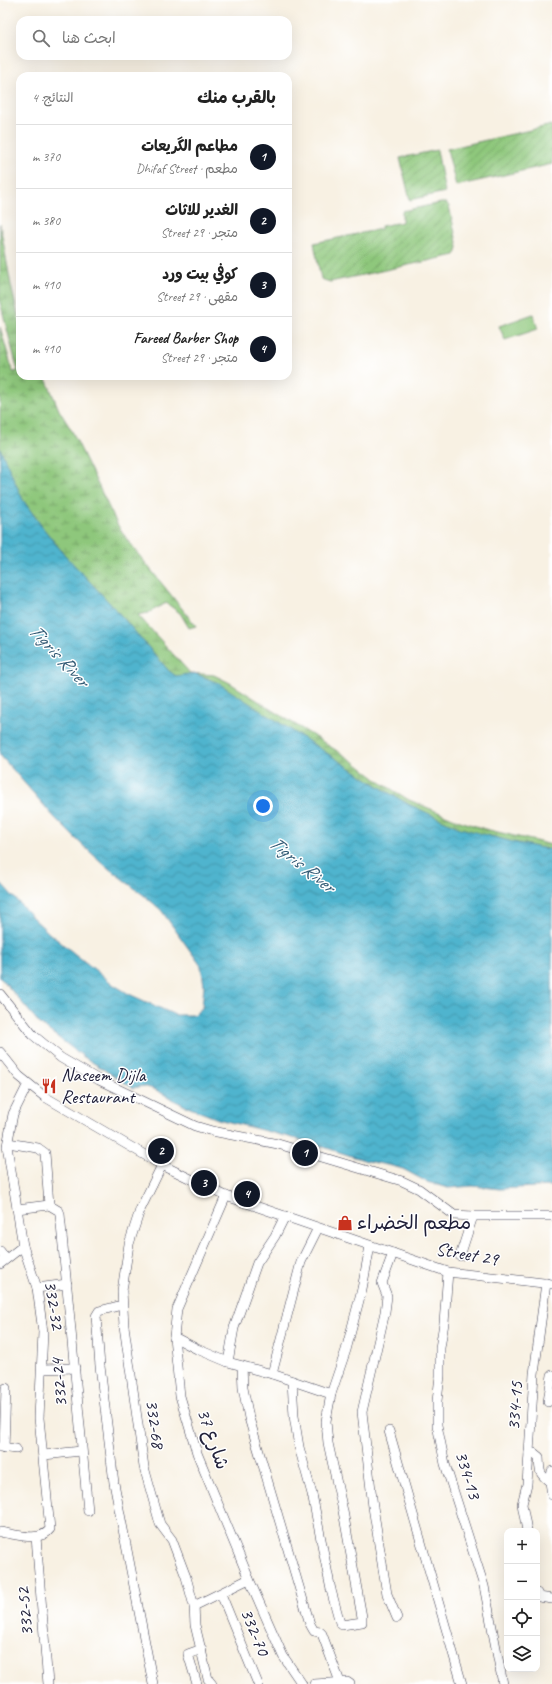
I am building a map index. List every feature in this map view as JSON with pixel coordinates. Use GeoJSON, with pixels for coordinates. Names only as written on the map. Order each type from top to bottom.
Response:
{"type":"FeatureCollection","features":[{"type":"Feature","properties":{"kind":"street"},"geometry":{"type":"LineString","coordinates":[[0,994],[32,1035],[61,1058],[99,1080],[195,1126],[212,1131],[278,1144],[402,1181],[419,1190],[451,1214],[473,1216],[552,1216]]}},
{"type":"Feature","properties":{"kind":"street","name":"Street 29"},"geometry":{"type":"LineString","coordinates":[[0,1052],[11,1067],[28,1084],[58,1106],[162,1165],[226,1196],[448,1272],[549,1283]]}},
{"type":"Feature","properties":{"kind":"street","name":"332-32"},"geometry":{"type":"LineString","coordinates":[[28,1084],[14,1114],[5,1146],[23,1246],[37,1288],[43,1332],[39,1418],[44,1455],[50,1529],[40,1536]]}},
{"type":"Feature","properties":{"kind":"street"},"geometry":{"type":"LineString","coordinates":[[5,1146],[38,1148],[45,1153],[49,1205],[17,1209]]}},
{"type":"Feature","properties":{"kind":"street","name":"332-68"},"geometry":{"type":"LineString","coordinates":[[162,1165],[140,1210],[129,1244],[122,1291],[124,1326],[144,1467],[160,1524],[172,1540],[186,1577],[194,1606],[195,1625],[208,1678],[212,1684]]}},
{"type":"Feature","properties":{"kind":"street","name":"شارع 37"},"geometry":{"type":"LineString","coordinates":[[226,1196],[177,1309],[174,1337],[180,1396],[193,1438],[249,1579],[283,1656],[302,1684]]}},
{"type":"Feature","properties":{"kind":"street","name":"332-24"},"geometry":{"type":"LineString","coordinates":[[49,1205],[59,1211],[60,1214],[75,1368],[81,1451],[88,1511]]}},
{"type":"Feature","properties":{"kind":"street"},"geometry":{"type":"LineString","coordinates":[[228,1362],[234,1328],[256,1263],[275,1236],[285,1216]]}},
{"type":"Feature","properties":{"kind":"street"},"geometry":{"type":"LineString","coordinates":[[460,1256],[473,1216]]}},
{"type":"Feature","properties":{"kind":"street"},"geometry":{"type":"LineString","coordinates":[[272,1374],[301,1262],[318,1228]]}},
{"type":"Feature","properties":{"kind":"street"},"geometry":{"type":"LineString","coordinates":[[0,1251],[3,1262],[23,1246]]}},
{"type":"Feature","properties":{"kind":"street"},"geometry":{"type":"LineString","coordinates":[[292,1381],[294,1416],[299,1447],[312,1494],[331,1590],[340,1624],[362,1622],[363,1620],[343,1511],[328,1443],[326,1421],[330,1394],[346,1350],[362,1289],[370,1246]]}},
{"type":"Feature","properties":{"kind":"street"},"geometry":{"type":"LineString","coordinates":[[393,1253],[382,1282],[387,1296],[385,1312],[362,1412],[373,1507],[387,1594],[397,1618]]}},
{"type":"Feature","properties":{"kind":"street","name":"334-13"},"geometry":{"type":"LineString","coordinates":[[448,1272],[444,1323],[440,1348],[440,1376],[437,1401],[438,1425],[445,1464],[484,1586],[503,1684]]}},
{"type":"Feature","properties":{"kind":"street","name":"334-15"},"geometry":{"type":"LineString","coordinates":[[526,1528],[522,1504],[527,1484],[534,1374],[549,1283]]}},
{"type":"Feature","properties":{"kind":"street"},"geometry":{"type":"LineString","coordinates":[[37,1288],[67,1284]]}},
{"type":"Feature","properties":{"kind":"street"},"geometry":{"type":"LineString","coordinates":[[122,1305],[99,1311],[96,1316],[100,1366],[116,1490],[153,1684]]}},
{"type":"Feature","properties":{"kind":"street"},"geometry":{"type":"LineString","coordinates":[[174,1337],[228,1362],[272,1374],[330,1394]]}},
{"type":"Feature","properties":{"kind":"street"},"geometry":{"type":"LineString","coordinates":[[242,1366],[243,1388],[249,1418],[310,1624],[314,1632],[319,1632],[322,1634],[340,1682]]}},
{"type":"Feature","properties":{"kind":"street"},"geometry":{"type":"LineString","coordinates":[[42,1369],[75,1368]]}},
{"type":"Feature","properties":{"kind":"street"},"geometry":{"type":"LineString","coordinates":[[548,1402],[552,1375]]}},
{"type":"Feature","properties":{"kind":"street"},"geometry":{"type":"LineString","coordinates":[[6,1388],[2,1448],[16,1449]]}},
{"type":"Feature","properties":{"kind":"street"},"geometry":{"type":"LineString","coordinates":[[389,1431],[462,1684]]}},
{"type":"Feature","properties":{"kind":"street"},"geometry":{"type":"LineString","coordinates":[[44,1455],[81,1451]]}},
{"type":"Feature","properties":{"kind":"street"},"geometry":{"type":"LineString","coordinates":[[528,1453],[534,1453],[539,1457],[539,1470],[550,1482]]}},
{"type":"Feature","properties":{"kind":"street"},"geometry":{"type":"LineString","coordinates":[[552,1471],[550,1482],[552,1495]]}},
{"type":"Feature","properties":{"kind":"street"},"geometry":{"type":"LineString","coordinates":[[0,1532],[40,1536]]}},
{"type":"Feature","properties":{"kind":"street","name":"332-52"},"geometry":{"type":"LineString","coordinates":[[40,1536],[48,1684]]}},
{"type":"Feature","properties":{"kind":"street"},"geometry":{"type":"LineString","coordinates":[[194,1606],[249,1579]]}},
{"type":"Feature","properties":{"kind":"street","name":"332-70"},"geometry":{"type":"LineString","coordinates":[[221,1594],[258,1684]]}},
{"type":"Feature","properties":{"kind":"street"},"geometry":{"type":"LineString","coordinates":[[540,1596],[552,1599]]}},
{"type":"Feature","properties":{"kind":"street"},"geometry":{"type":"LineString","coordinates":[[197,1684],[188,1654],[202,1649]]}},
{"type":"Feature","properties":{"kind":"street"},"geometry":{"type":"LineString","coordinates":[[314,1684],[340,1682],[347,1682],[350,1684]]}},
{"type":"Feature","properties":{"kind":"green space"},"geometry":{"type":"Polygon","coordinates":[[[552,125],[552,164],[456,186],[447,149],[552,125]]]}},
{"type":"Feature","properties":{"kind":"green space"},"geometry":{"type":"Polygon","coordinates":[[[437,150],[445,192],[410,200],[400,158],[437,150]]]}},
{"type":"Feature","properties":{"kind":"green space"},"geometry":{"type":"Polygon","coordinates":[[[446,203],[449,206],[458,247],[455,255],[330,282],[321,279],[314,243],[381,229],[381,226],[402,222],[402,211],[446,203]]]}},
{"type":"Feature","properties":{"kind":"green space"},"geometry":{"type":"Polygon","coordinates":[[[0,224],[16,307],[16,363],[0,302],[0,224]]]}},
{"type":"Feature","properties":{"kind":"green space"},"geometry":{"type":"Polygon","coordinates":[[[533,314],[538,329],[505,340],[499,326],[533,314]]]}},
{"type":"Feature","properties":{"kind":"green space"},"geometry":{"type":"Polygon","coordinates":[[[0,327],[13,372],[16,371],[16,380],[47,380],[59,410],[72,431],[117,524],[130,544],[196,626],[189,628],[180,613],[166,603],[148,613],[138,615],[190,673],[214,675],[230,683],[353,761],[380,782],[409,800],[460,821],[485,829],[552,845],[552,867],[426,816],[197,698],[73,578],[0,464],[0,327]]]}},
{"type":"Feature","properties":{"kind":"water","name":"Tigris River"},"geometry":{"type":"Polygon","coordinates":[[[0,448],[23,500],[43,528],[65,555],[118,612],[169,671],[176,676],[194,673],[218,683],[408,804],[460,828],[513,842],[552,850],[552,1186],[500,1189],[473,1186],[448,1188],[427,1182],[403,1169],[367,1161],[305,1141],[218,1119],[185,1106],[154,1089],[143,1086],[133,1088],[84,1057],[40,1024],[0,977],[0,882],[50,934],[114,985],[129,994],[175,1015],[194,1015],[202,1008],[204,985],[201,966],[161,910],[108,868],[78,841],[55,818],[0,755],[0,448]]]}},
{"type":"Feature","properties":{"kind":"place","name":"Naseem Dijla Restaurant"},"geometry":{"type":"Point","coordinates":[49,1086]}},
{"type":"Feature","properties":{"kind":"place","name":"الغدير للاثاث"},"geometry":{"type":"Point","coordinates":[161,1151]}},
{"type":"Feature","properties":{"kind":"place","name":"مطاعم الگريعات"},"geometry":{"type":"Point","coordinates":[305,1153]}},
{"type":"Feature","properties":{"kind":"place","name":"كوفي بيت ورد"},"geometry":{"type":"Point","coordinates":[204,1183]}},
{"type":"Feature","properties":{"kind":"place","name":"Fareed Barber Shop"},"geometry":{"type":"Point","coordinates":[247,1194]}},
{"type":"Feature","properties":{"kind":"place","name":"مطعم الخضراء"},"geometry":{"type":"Point","coordinates":[345,1223]}}]}
